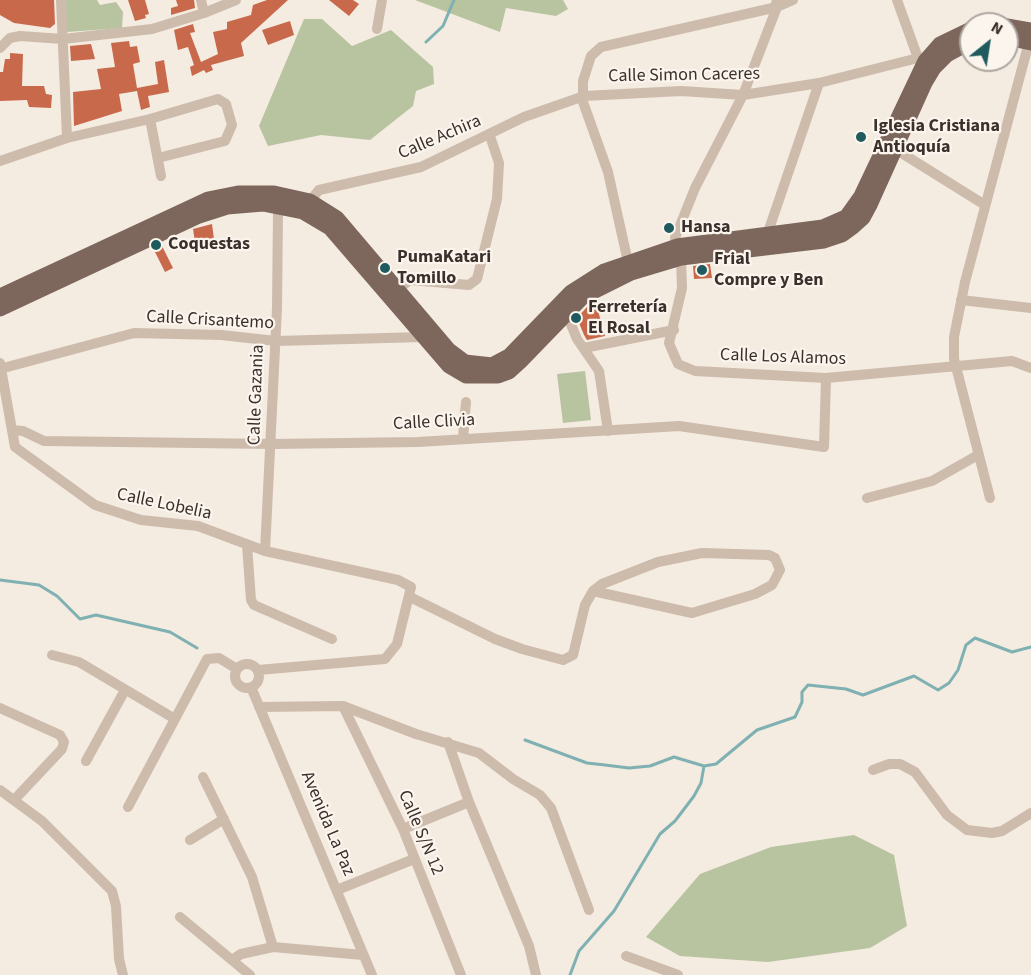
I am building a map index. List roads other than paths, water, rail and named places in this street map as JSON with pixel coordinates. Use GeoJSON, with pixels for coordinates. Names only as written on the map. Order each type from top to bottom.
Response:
{"type":"FeatureCollection","features":[{"type":"Feature","properties":{"kind":"main road"},"geometry":{"type":"LineString","coordinates":[[0,296],[208,199],[238,193],[285,201],[313,216],[330,228],[428,334],[465,363],[483,366],[500,363],[521,345],[571,291],[604,271],[629,268],[679,252],[768,241],[823,227],[846,217],[889,147],[926,62],[940,45],[959,35]]}},
{"type":"Feature","properties":{"kind":"main road"},"geometry":{"type":"LineString","coordinates":[[926,62],[959,48]]}},
{"type":"Feature","properties":{"kind":"main road"},"geometry":{"type":"LineString","coordinates":[[0,309],[199,216],[243,205],[310,201],[324,209],[349,230],[398,289],[441,358],[466,376],[489,378],[514,367],[564,316],[593,291],[629,268]]}},
{"type":"Feature","properties":{"kind":"street"},"geometry":{"type":"LineString","coordinates":[[62,0],[67,138]]}},
{"type":"Feature","properties":{"kind":"street"},"geometry":{"type":"LineString","coordinates":[[201,0],[204,13]]}},
{"type":"Feature","properties":{"kind":"street"},"geometry":{"type":"LineString","coordinates":[[0,48],[9,38],[20,36],[63,39],[152,29],[204,13],[236,0]]}},
{"type":"Feature","properties":{"kind":"street"},"geometry":{"type":"LineString","coordinates":[[377,29],[382,0]]}},
{"type":"Feature","properties":{"kind":"street"},"geometry":{"type":"LineString","coordinates":[[629,268],[608,172],[587,115],[583,81],[591,56],[601,47],[793,0]]}},
{"type":"Feature","properties":{"kind":"street"},"geometry":{"type":"LineString","coordinates":[[897,0],[926,62]]}},
{"type":"Feature","properties":{"kind":"street","name":"Calle Los Alamos"},"geometry":{"type":"LineString","coordinates":[[776,3],[743,95],[695,188],[675,238],[679,252],[682,288],[674,330],[669,343],[678,364],[695,371],[826,378],[958,368],[1012,361],[1031,368]]}},
{"type":"Feature","properties":{"kind":"street"},"geometry":{"type":"LineString","coordinates":[[990,498],[954,359],[954,338],[961,300],[1030,35]]}},
{"type":"Feature","properties":{"kind":"street","name":"Calle Simon Caceres"},"geometry":{"type":"LineString","coordinates":[[584,96],[671,91],[743,95],[926,62]]}},
{"type":"Feature","properties":{"kind":"street"},"geometry":{"type":"LineString","coordinates":[[768,241],[819,82]]}},
{"type":"Feature","properties":{"kind":"street","name":"Calle Achira"},"geometry":{"type":"LineString","coordinates":[[310,201],[319,190],[407,172],[490,136],[524,117],[584,96]]}},
{"type":"Feature","properties":{"kind":"street"},"geometry":{"type":"LineString","coordinates":[[0,161],[67,138],[150,119],[218,99],[226,104],[232,125],[225,141],[158,158]]}},
{"type":"Feature","properties":{"kind":"street"},"geometry":{"type":"LineString","coordinates":[[150,119],[161,176]]}},
{"type":"Feature","properties":{"kind":"street"},"geometry":{"type":"LineString","coordinates":[[398,289],[410,280],[474,284],[497,199],[500,164],[490,136]]}},
{"type":"Feature","properties":{"kind":"street"},"geometry":{"type":"LineString","coordinates":[[889,147],[985,205]]}},
{"type":"Feature","properties":{"kind":"street","name":"Calle Gazania"},"geometry":{"type":"LineString","coordinates":[[265,551],[276,341],[278,212],[285,201]]}},
{"type":"Feature","properties":{"kind":"street"},"geometry":{"type":"LineString","coordinates":[[961,300],[1031,308]]}},
{"type":"Feature","properties":{"kind":"street"},"geometry":{"type":"LineString","coordinates":[[564,316],[599,370],[608,431]]}},
{"type":"Feature","properties":{"kind":"street"},"geometry":{"type":"LineString","coordinates":[[584,348],[674,330]]}},
{"type":"Feature","properties":{"kind":"street","name":"Calle Crisantemo"},"geometry":{"type":"LineString","coordinates":[[0,367],[134,333],[221,335],[276,341],[428,334]]}},
{"type":"Feature","properties":{"kind":"street","name":"Calle Lobelia"},"geometry":{"type":"LineString","coordinates":[[0,367],[15,447],[95,505],[141,520],[198,526],[265,551],[409,585],[410,597]]}},
{"type":"Feature","properties":{"kind":"street","name":"Calle Clivia"},"geometry":{"type":"LineString","coordinates":[[12,430],[22,430],[44,441],[272,444],[418,442],[679,426],[824,447],[826,378]]}},
{"type":"Feature","properties":{"kind":"street"},"geometry":{"type":"LineString","coordinates":[[463,438],[466,402]]}},
{"type":"Feature","properties":{"kind":"street"},"geometry":{"type":"LineString","coordinates":[[867,498],[932,481],[978,455]]}},
{"type":"Feature","properties":{"kind":"street"},"geometry":{"type":"LineString","coordinates":[[247,544],[251,600],[254,605],[332,639]]}},
{"type":"Feature","properties":{"kind":"street"},"geometry":{"type":"LineString","coordinates":[[258,670],[258,680],[251,687],[243,687],[235,677],[237,669],[245,663],[258,670],[385,659],[397,644],[410,597],[495,639],[563,660],[573,655],[585,605],[593,591],[602,584],[658,562],[702,553],[769,555],[775,558],[780,570],[772,585],[755,594],[692,613],[593,591]]}},
{"type":"Feature","properties":{"kind":"street"},"geometry":{"type":"LineString","coordinates":[[52,655],[79,662],[175,719]]}},
{"type":"Feature","properties":{"kind":"street"},"geometry":{"type":"LineString","coordinates":[[128,807],[207,659],[219,658],[237,669]]}},
{"type":"Feature","properties":{"kind":"street","name":"Avenida La Paz"},"geometry":{"type":"LineString","coordinates":[[251,687],[372,975]]}},
{"type":"Feature","properties":{"kind":"street"},"geometry":{"type":"LineString","coordinates":[[86,761],[125,690]]}},
{"type":"Feature","properties":{"kind":"street"},"geometry":{"type":"LineString","coordinates":[[259,707],[343,706],[416,734],[478,753],[546,800],[589,910]]}},
{"type":"Feature","properties":{"kind":"street","name":"Calle S/N 12"},"geometry":{"type":"LineString","coordinates":[[343,706],[403,829],[461,975]]}},
{"type":"Feature","properties":{"kind":"street"},"geometry":{"type":"LineString","coordinates":[[0,708],[60,735],[64,742],[62,749],[15,799]]}},
{"type":"Feature","properties":{"kind":"street"},"geometry":{"type":"LineString","coordinates":[[448,742],[469,802],[536,971]]}},
{"type":"Feature","properties":{"kind":"street"},"geometry":{"type":"LineString","coordinates":[[873,770],[889,764],[900,764],[915,772],[947,815],[967,830],[992,833],[1002,831],[1031,813]]}},
{"type":"Feature","properties":{"kind":"street"},"geometry":{"type":"LineString","coordinates":[[203,777],[252,877],[273,947]]}},
{"type":"Feature","properties":{"kind":"street"},"geometry":{"type":"LineString","coordinates":[[0,790],[42,821],[112,891],[117,906],[119,959],[123,975]]}},
{"type":"Feature","properties":{"kind":"street"},"geometry":{"type":"LineString","coordinates":[[403,829],[469,802]]}},
{"type":"Feature","properties":{"kind":"street"},"geometry":{"type":"LineString","coordinates":[[190,840],[224,819]]}},
{"type":"Feature","properties":{"kind":"street"},"geometry":{"type":"LineString","coordinates":[[337,890],[414,859]]}},
{"type":"Feature","properties":{"kind":"street"},"geometry":{"type":"LineString","coordinates":[[180,917],[250,975]]}},
{"type":"Feature","properties":{"kind":"street"},"geometry":{"type":"LineString","coordinates":[[232,960],[241,954],[273,947],[363,955]]}},
{"type":"Feature","properties":{"kind":"street"},"geometry":{"type":"LineString","coordinates":[[626,956],[678,975]]}},
{"type":"Feature","properties":{"kind":"waterway"},"geometry":{"type":"LineString","coordinates":[[426,42],[443,26],[454,0]]}},
{"type":"Feature","properties":{"kind":"waterway"},"geometry":{"type":"LineString","coordinates":[[0,580],[39,585],[57,596],[80,619],[96,615],[170,632],[197,648]]}},
{"type":"Feature","properties":{"kind":"waterway"},"geometry":{"type":"LineString","coordinates":[[525,740],[587,763],[629,768],[650,766],[674,757],[704,766],[716,764],[757,730],[795,717],[802,702],[802,692],[808,685],[846,689],[863,695],[914,676],[938,690],[949,683],[958,670],[966,645],[975,638],[1012,652],[1031,647]]}},
{"type":"Feature","properties":{"kind":"waterway"},"geometry":{"type":"LineString","coordinates":[[570,975],[579,951],[614,911],[660,834],[675,821],[694,796],[701,783],[704,766]]}},
{"type":"Feature","properties":{"kind":"place","name":"Iglesia Cristiana Antioquía"},"geometry":{"type":"Point","coordinates":[861,137]}},
{"type":"Feature","properties":{"kind":"place","name":"Hansa"},"geometry":{"type":"Point","coordinates":[669,228]}},
{"type":"Feature","properties":{"kind":"place","name":"Coquestas"},"geometry":{"type":"Point","coordinates":[156,245]}},
{"type":"Feature","properties":{"kind":"place","name":"PumaKatari Tomillo"},"geometry":{"type":"Point","coordinates":[385,268]}},
{"type":"Feature","properties":{"kind":"place","name":"Frial Compre y Ben"},"geometry":{"type":"Point","coordinates":[702,270]}},
{"type":"Feature","properties":{"kind":"place","name":"Ferretería El Rosal"},"geometry":{"type":"Point","coordinates":[576,318]}}]}
